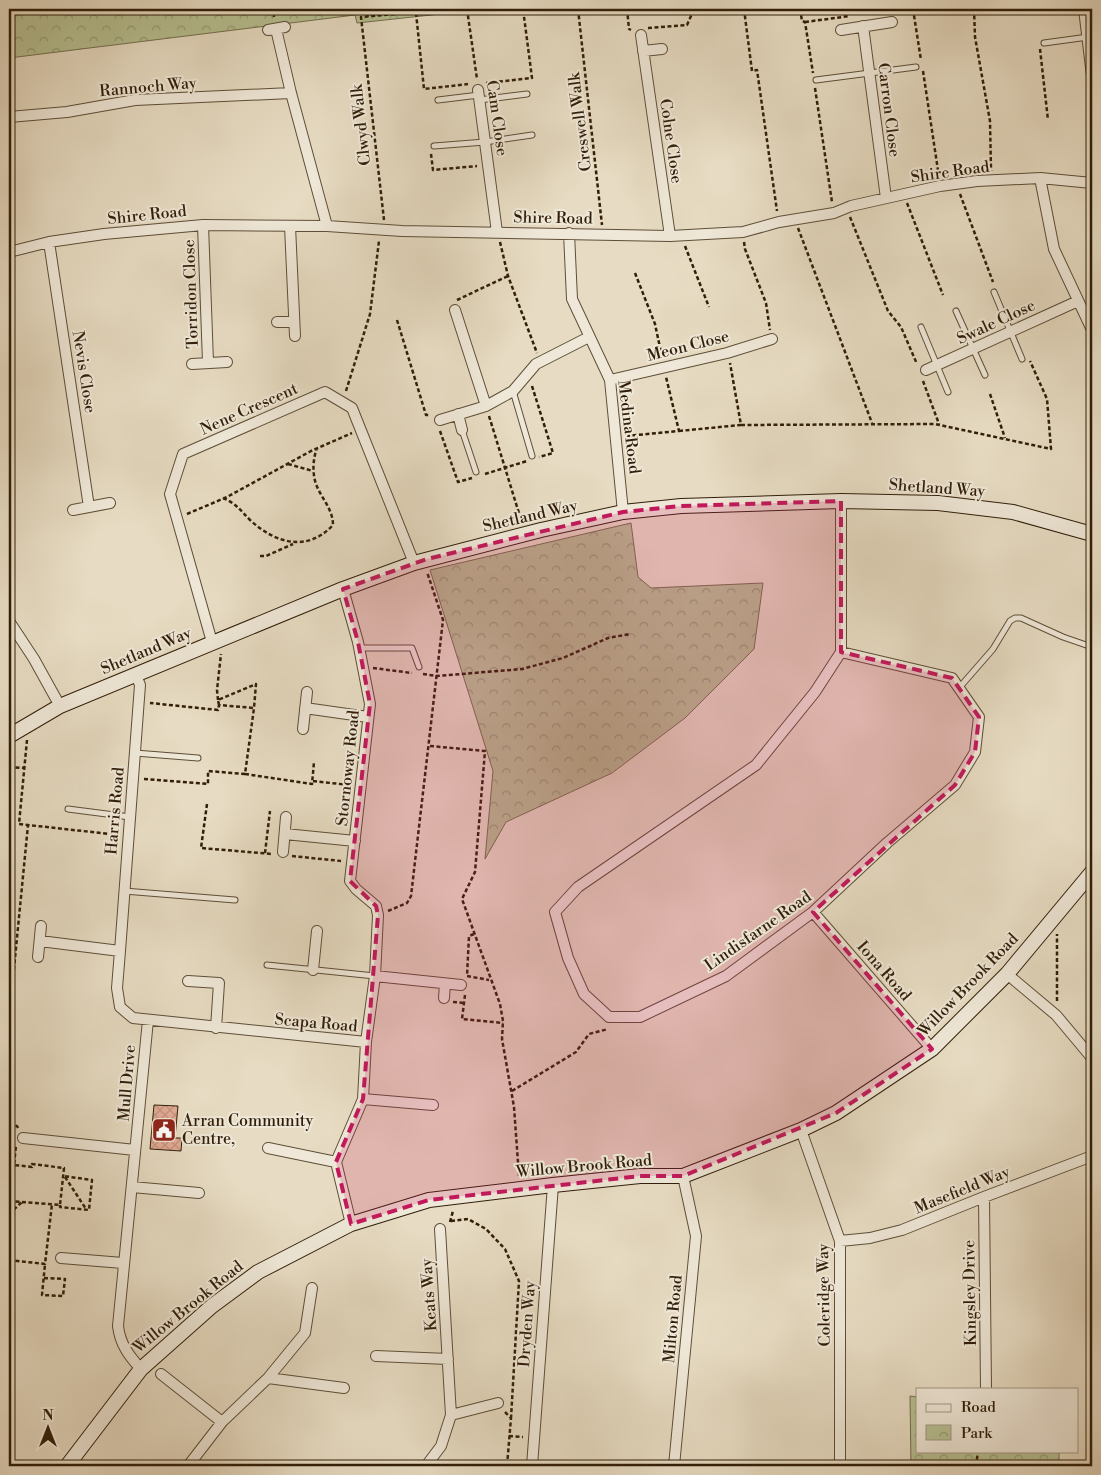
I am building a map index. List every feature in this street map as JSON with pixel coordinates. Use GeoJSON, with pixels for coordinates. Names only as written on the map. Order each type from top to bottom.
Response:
{"type":"FeatureCollection","features":[{"type":"Feature","properties":{"kind":"street"},"geometry":{"type":"LineString","coordinates":[[1084,9],[1090,37],[1092,76]]}},
{"type":"Feature","properties":{"kind":"street"},"geometry":{"type":"LineString","coordinates":[[841,30],[892,22]]}},
{"type":"Feature","properties":{"kind":"street","name":"Carron Close"},"geometry":{"type":"LineString","coordinates":[[863,26],[886,198]]}},
{"type":"Feature","properties":{"kind":"street"},"geometry":{"type":"LineString","coordinates":[[276,29],[291,93],[327,226]]}},
{"type":"Feature","properties":{"kind":"street","name":"Colne Close"},"geometry":{"type":"LineString","coordinates":[[641,35],[670,236]]}},
{"type":"Feature","properties":{"kind":"street"},"geometry":{"type":"LineString","coordinates":[[643,51],[662,49]]}},
{"type":"Feature","properties":{"kind":"street","name":"Cam Close"},"geometry":{"type":"LineString","coordinates":[[478,92],[497,232]]}},
{"type":"Feature","properties":{"kind":"street","name":"Rannoch Way"},"geometry":{"type":"LineString","coordinates":[[9,118],[67,112],[135,100],[291,93]]}},
{"type":"Feature","properties":{"kind":"street","name":"Shire Road"},"geometry":{"type":"LineString","coordinates":[[9,252],[49,242],[104,234],[203,225],[327,226],[384,230],[670,236],[743,232],[779,222],[834,213],[886,198],[956,183],[1040,178],[1092,183]]}},
{"type":"Feature","properties":{"kind":"street"},"geometry":{"type":"LineString","coordinates":[[1040,178],[1054,248],[1092,330]]}},
{"type":"Feature","properties":{"kind":"street","name":"Torridon Close"},"geometry":{"type":"LineString","coordinates":[[203,225],[208,362]]}},
{"type":"Feature","properties":{"kind":"street"},"geometry":{"type":"LineString","coordinates":[[290,226],[295,336]]}},
{"type":"Feature","properties":{"kind":"street","name":"Medina Road"},"geometry":{"type":"LineString","coordinates":[[569,233],[572,299],[610,380],[623,512]]}},
{"type":"Feature","properties":{"kind":"street","name":"Nevis Close"},"geometry":{"type":"LineString","coordinates":[[49,242],[89,507]]}},
{"type":"Feature","properties":{"kind":"street","name":"Swale Close"},"geometry":{"type":"LineString","coordinates":[[921,370],[937,365],[1078,301]]}},
{"type":"Feature","properties":{"kind":"street"},"geometry":{"type":"LineString","coordinates":[[455,310],[486,406]]}},
{"type":"Feature","properties":{"kind":"street"},"geometry":{"type":"LineString","coordinates":[[277,322],[294,322]]}},
{"type":"Feature","properties":{"kind":"street"},"geometry":{"type":"LineString","coordinates":[[440,420],[486,406],[513,391],[536,364],[589,337]]}},
{"type":"Feature","properties":{"kind":"street","name":"Meon Close"},"geometry":{"type":"LineString","coordinates":[[610,380],[727,353],[772,338]]}},
{"type":"Feature","properties":{"kind":"street"},"geometry":{"type":"LineString","coordinates":[[192,364],[227,362]]}},
{"type":"Feature","properties":{"kind":"street","name":"Nene Crescent"},"geometry":{"type":"LineString","coordinates":[[215,641],[170,494],[183,454],[325,392],[342,402]]}},
{"type":"Feature","properties":{"kind":"street"},"geometry":{"type":"LineString","coordinates":[[342,402],[352,408],[418,561]]}},
{"type":"Feature","properties":{"kind":"street"},"geometry":{"type":"LineString","coordinates":[[458,414],[462,430]]}},
{"type":"Feature","properties":{"kind":"street"},"geometry":{"type":"LineString","coordinates":[[841,501],[841,652]]}},
{"type":"Feature","properties":{"kind":"street","name":"Shetland Way"},"geometry":{"type":"LineString","coordinates":[[9,736],[60,706],[343,589],[418,561],[623,512],[681,506],[841,501],[938,503],[1004,511],[1092,534]]}},
{"type":"Feature","properties":{"kind":"street"},"geometry":{"type":"LineString","coordinates":[[73,510],[110,503]]}},
{"type":"Feature","properties":{"kind":"street","name":"Stornoway Road"},"geometry":{"type":"LineString","coordinates":[[343,589],[364,667],[370,704],[350,881],[356,890],[376,906],[378,916]]}},
{"type":"Feature","properties":{"kind":"street"},"geometry":{"type":"LineString","coordinates":[[9,621],[34,659],[60,706]]}},
{"type":"Feature","properties":{"kind":"street","name":"Lindisfarne Road"},"geometry":{"type":"LineString","coordinates":[[841,652],[952,678],[959,688],[978,717],[975,752],[955,785],[887,843],[813,912],[726,976],[640,1017],[609,1017],[584,994],[568,958],[555,912],[578,887],[756,765],[815,692],[841,652]]}},
{"type":"Feature","properties":{"kind":"street","name":"Harris Road"},"geometry":{"type":"LineString","coordinates":[[136,675],[140,685],[117,988],[120,1007],[133,1018],[263,1033]]}},
{"type":"Feature","properties":{"kind":"street"},"geometry":{"type":"LineString","coordinates":[[303,729],[307,692]]}},
{"type":"Feature","properties":{"kind":"street"},"geometry":{"type":"LineString","coordinates":[[305,708],[368,717]]}},
{"type":"Feature","properties":{"kind":"street"},"geometry":{"type":"LineString","coordinates":[[283,854],[286,817]]}},
{"type":"Feature","properties":{"kind":"street"},"geometry":{"type":"LineString","coordinates":[[284,834],[355,841]]}},
{"type":"Feature","properties":{"kind":"street","name":"Willow Brook Road"},"geometry":{"type":"LineString","coordinates":[[66,1466],[141,1369],[212,1306],[258,1272],[352,1224],[430,1200],[552,1184],[640,1176],[683,1176],[801,1130],[836,1113],[932,1049],[1007,974],[1092,872]]}},
{"type":"Feature","properties":{"kind":"street","name":"Iona Road"},"geometry":{"type":"LineString","coordinates":[[813,912],[932,1049]]}},
{"type":"Feature","properties":{"kind":"street","name":"Scapa Road"},"geometry":{"type":"LineString","coordinates":[[336,1162],[363,1099],[366,1042],[374,976],[378,916]]}},
{"type":"Feature","properties":{"kind":"street"},"geometry":{"type":"LineString","coordinates":[[38,957],[41,926]]}},
{"type":"Feature","properties":{"kind":"street"},"geometry":{"type":"LineString","coordinates":[[312,970],[317,931]]}},
{"type":"Feature","properties":{"kind":"street"},"geometry":{"type":"LineString","coordinates":[[40,940],[120,951]]}},
{"type":"Feature","properties":{"kind":"street"},"geometry":{"type":"LineString","coordinates":[[1007,974],[1056,1015],[1092,1058]]}},
{"type":"Feature","properties":{"kind":"street"},"geometry":{"type":"LineString","coordinates":[[374,976],[445,984],[463,990]]}},
{"type":"Feature","properties":{"kind":"street"},"geometry":{"type":"LineString","coordinates":[[188,980],[219,982],[216,1028]]}},
{"type":"Feature","properties":{"kind":"street"},"geometry":{"type":"LineString","coordinates":[[444,998],[445,984]]}},
{"type":"Feature","properties":{"kind":"street","name":"Mull Drive"},"geometry":{"type":"LineString","coordinates":[[141,1369],[128,1355],[119,1336],[118,1326],[148,1020]]}},
{"type":"Feature","properties":{"kind":"street","name":"Scapa Road"},"geometry":{"type":"LineString","coordinates":[[263,1033],[366,1042]]}},
{"type":"Feature","properties":{"kind":"street"},"geometry":{"type":"LineString","coordinates":[[363,1099],[433,1105]]}},
{"type":"Feature","properties":{"kind":"street","name":"Coleridge Way"},"geometry":{"type":"LineString","coordinates":[[801,1130],[840,1241],[840,1466]]}},
{"type":"Feature","properties":{"kind":"street"},"geometry":{"type":"LineString","coordinates":[[23,1138],[135,1150]]}},
{"type":"Feature","properties":{"kind":"street"},"geometry":{"type":"LineString","coordinates":[[268,1148],[336,1162],[352,1224]]}},
{"type":"Feature","properties":{"kind":"street","name":"Masefield Way"},"geometry":{"type":"LineString","coordinates":[[840,1241],[870,1238],[902,1230],[1092,1156]]}},
{"type":"Feature","properties":{"kind":"street","name":"Milton Road"},"geometry":{"type":"LineString","coordinates":[[674,1466],[696,1236],[683,1176]]}},
{"type":"Feature","properties":{"kind":"street","name":"Dryden Way"},"geometry":{"type":"LineString","coordinates":[[532,1466],[552,1184]]}},
{"type":"Feature","properties":{"kind":"street"},"geometry":{"type":"LineString","coordinates":[[132,1187],[199,1193]]}},
{"type":"Feature","properties":{"kind":"street","name":"Kingsley Drive"},"geometry":{"type":"LineString","coordinates":[[984,1197],[986,1388]]}},
{"type":"Feature","properties":{"kind":"street","name":"Keats Way"},"geometry":{"type":"LineString","coordinates":[[426,1466],[441,1446],[451,1415],[440,1229]]}},
{"type":"Feature","properties":{"kind":"street"},"geometry":{"type":"LineString","coordinates":[[61,1258],[123,1263]]}},
{"type":"Feature","properties":{"kind":"street"},"geometry":{"type":"LineString","coordinates":[[188,1466],[222,1422],[268,1378],[305,1333],[312,1288]]}},
{"type":"Feature","properties":{"kind":"street"},"geometry":{"type":"LineString","coordinates":[[376,1356],[448,1359]]}},
{"type":"Feature","properties":{"kind":"street"},"geometry":{"type":"LineString","coordinates":[[161,1374],[222,1422]]}},
{"type":"Feature","properties":{"kind":"street"},"geometry":{"type":"LineString","coordinates":[[268,1378],[344,1388]]}},
{"type":"Feature","properties":{"kind":"street"},"geometry":{"type":"LineString","coordinates":[[451,1415],[498,1403]]}},
{"type":"Feature","properties":{"kind":"lane"},"geometry":{"type":"LineString","coordinates":[[1044,43],[1090,37]]}},
{"type":"Feature","properties":{"kind":"lane"},"geometry":{"type":"LineString","coordinates":[[816,80],[916,67]]}},
{"type":"Feature","properties":{"kind":"lane"},"geometry":{"type":"LineString","coordinates":[[438,100],[478,92],[527,94]]}},
{"type":"Feature","properties":{"kind":"lane"},"geometry":{"type":"LineString","coordinates":[[433,149],[532,135]]}},
{"type":"Feature","properties":{"kind":"lane"},"geometry":{"type":"LineString","coordinates":[[994,292],[1022,359]]}},
{"type":"Feature","properties":{"kind":"lane"},"geometry":{"type":"LineString","coordinates":[[956,311],[985,375]]}},
{"type":"Feature","properties":{"kind":"lane"},"geometry":{"type":"LineString","coordinates":[[921,327],[948,392]]}},
{"type":"Feature","properties":{"kind":"lane"},"geometry":{"type":"LineString","coordinates":[[513,391],[532,456]]}},
{"type":"Feature","properties":{"kind":"lane"},"geometry":{"type":"LineString","coordinates":[[462,430],[476,472]]}},
{"type":"Feature","properties":{"kind":"lane"},"geometry":{"type":"LineString","coordinates":[[959,688],[993,648],[1010,621],[1015,618],[1021,618],[1063,637],[1092,646]]}},
{"type":"Feature","properties":{"kind":"lane"},"geometry":{"type":"LineString","coordinates":[[359,648],[412,648],[419,667]]}},
{"type":"Feature","properties":{"kind":"lane"},"geometry":{"type":"LineString","coordinates":[[135,752],[198,758]]}},
{"type":"Feature","properties":{"kind":"lane"},"geometry":{"type":"LineString","coordinates":[[68,810],[130,817]]}},
{"type":"Feature","properties":{"kind":"lane"},"geometry":{"type":"LineString","coordinates":[[124,891],[235,900]]}},
{"type":"Feature","properties":{"kind":"lane"},"geometry":{"type":"LineString","coordinates":[[267,965],[374,976]]}},
{"type":"Feature","properties":{"kind":"path"},"geometry":{"type":"LineString","coordinates":[[450,9],[416,12],[424,89],[478,92],[532,78],[523,9]]}},
{"type":"Feature","properties":{"kind":"path","name":"Cam Close"},"geometry":{"type":"LineString","coordinates":[[467,9],[478,92]]}},
{"type":"Feature","properties":{"kind":"path","name":"Creswell Walk"},"geometry":{"type":"LineString","coordinates":[[578,9],[603,234]]}},
{"type":"Feature","properties":{"kind":"path"},"geometry":{"type":"LineString","coordinates":[[627,9],[629,29]]}},
{"type":"Feature","properties":{"kind":"path"},"geometry":{"type":"LineString","coordinates":[[629,29],[687,25],[694,9]]}},
{"type":"Feature","properties":{"kind":"path"},"geometry":{"type":"LineString","coordinates":[[744,9],[752,71],[757,70],[779,222]]}},
{"type":"Feature","properties":{"kind":"path"},"geometry":{"type":"LineString","coordinates":[[800,9],[802,21],[805,22],[834,213]]}},
{"type":"Feature","properties":{"kind":"path"},"geometry":{"type":"LineString","coordinates":[[913,9],[940,186]]}},
{"type":"Feature","properties":{"kind":"path"},"geometry":{"type":"LineString","coordinates":[[974,9],[976,46],[990,121],[992,180]]}},
{"type":"Feature","properties":{"kind":"path","name":"Clwyd Walk"},"geometry":{"type":"LineString","coordinates":[[384,230],[361,17],[416,12]]}},
{"type":"Feature","properties":{"kind":"path"},"geometry":{"type":"LineString","coordinates":[[862,14],[870,13]]}},
{"type":"Feature","properties":{"kind":"path"},"geometry":{"type":"LineString","coordinates":[[805,22],[852,15]]}},
{"type":"Feature","properties":{"kind":"path"},"geometry":{"type":"LineString","coordinates":[[629,29],[641,35]]}},
{"type":"Feature","properties":{"kind":"path"},"geometry":{"type":"LineString","coordinates":[[1044,43],[1040,48],[1048,120]]}},
{"type":"Feature","properties":{"kind":"path"},"geometry":{"type":"LineString","coordinates":[[433,149],[433,170],[488,165]]}},
{"type":"Feature","properties":{"kind":"path"},"geometry":{"type":"LineString","coordinates":[[956,183],[993,282]]}},
{"type":"Feature","properties":{"kind":"path"},"geometry":{"type":"LineString","coordinates":[[904,194],[943,295]]}},
{"type":"Feature","properties":{"kind":"path"},"geometry":{"type":"LineString","coordinates":[[847,208],[888,311],[901,327],[921,370],[938,424]]}},
{"type":"Feature","properties":{"kind":"path"},"geometry":{"type":"LineString","coordinates":[[795,220],[872,423]]}},
{"type":"Feature","properties":{"kind":"path"},"geometry":{"type":"LineString","coordinates":[[342,402],[370,314],[384,230]]}},
{"type":"Feature","properties":{"kind":"path"},"geometry":{"type":"LineString","coordinates":[[497,232],[508,276],[540,362]]}},
{"type":"Feature","properties":{"kind":"path"},"geometry":{"type":"LineString","coordinates":[[743,232],[745,249],[766,304],[772,338]]}},
{"type":"Feature","properties":{"kind":"path"},"geometry":{"type":"LineString","coordinates":[[683,234],[687,252],[709,307]]}},
{"type":"Feature","properties":{"kind":"path"},"geometry":{"type":"LineString","coordinates":[[635,273],[655,324],[663,367],[679,431]]}},
{"type":"Feature","properties":{"kind":"path"},"geometry":{"type":"LineString","coordinates":[[455,310],[453,301],[508,276]]}},
{"type":"Feature","properties":{"kind":"path"},"geometry":{"type":"LineString","coordinates":[[397,320],[426,415],[433,415],[440,420],[438,424],[458,482],[553,453],[528,373]]}},
{"type":"Feature","properties":{"kind":"path"},"geometry":{"type":"LineString","coordinates":[[727,353],[735,383],[741,426]]}},
{"type":"Feature","properties":{"kind":"path"},"geometry":{"type":"LineString","coordinates":[[616,437],[741,426],[872,423],[938,424],[1051,449],[1046,399],[1030,359]]}},
{"type":"Feature","properties":{"kind":"path"},"geometry":{"type":"LineString","coordinates":[[990,394],[1005,438]]}},
{"type":"Feature","properties":{"kind":"path"},"geometry":{"type":"LineString","coordinates":[[486,406],[526,534]]}},
{"type":"Feature","properties":{"kind":"path"},"geometry":{"type":"LineString","coordinates":[[177,518],[223,498],[317,448],[360,429]]}},
{"type":"Feature","properties":{"kind":"path"},"geometry":{"type":"LineString","coordinates":[[260,556],[266,556],[294,543],[324,534],[333,525],[328,506],[316,484],[313,471],[317,448]]}},
{"type":"Feature","properties":{"kind":"path"},"geometry":{"type":"LineString","coordinates":[[288,463],[313,471]]}},
{"type":"Feature","properties":{"kind":"path"},"geometry":{"type":"LineString","coordinates":[[223,498],[234,503],[267,534],[294,543]]}},
{"type":"Feature","properties":{"kind":"path"},"geometry":{"type":"LineString","coordinates":[[378,916],[407,903],[411,896],[430,746],[443,620],[418,561]]}},
{"type":"Feature","properties":{"kind":"path"},"geometry":{"type":"LineString","coordinates":[[364,667],[437,676],[522,669],[563,658],[608,638],[630,634]]}},
{"type":"Feature","properties":{"kind":"path"},"geometry":{"type":"LineString","coordinates":[[139,702],[218,710],[217,690],[222,648],[215,641]]}},
{"type":"Feature","properties":{"kind":"path"},"geometry":{"type":"LineString","coordinates":[[218,700],[256,684],[245,774]]}},
{"type":"Feature","properties":{"kind":"path"},"geometry":{"type":"LineString","coordinates":[[218,704],[254,708]]}},
{"type":"Feature","properties":{"kind":"path"},"geometry":{"type":"LineString","coordinates":[[28,724],[19,824],[128,836]]}},
{"type":"Feature","properties":{"kind":"path"},"geometry":{"type":"LineString","coordinates":[[430,746],[484,751],[475,872],[462,899],[500,1004],[503,1023],[502,1039],[512,1091],[520,1189]]}},
{"type":"Feature","properties":{"kind":"path"},"geometry":{"type":"LineString","coordinates":[[133,777],[208,784],[208,771],[245,774],[312,784],[314,762]]}},
{"type":"Feature","properties":{"kind":"path"},"geometry":{"type":"LineString","coordinates":[[9,767],[24,768]]}},
{"type":"Feature","properties":{"kind":"path"},"geometry":{"type":"LineString","coordinates":[[312,781],[361,786]]}},
{"type":"Feature","properties":{"kind":"path"},"geometry":{"type":"LineString","coordinates":[[206,804],[201,848],[283,854],[353,862]]}},
{"type":"Feature","properties":{"kind":"path"},"geometry":{"type":"LineString","coordinates":[[265,853],[270,811]]}},
{"type":"Feature","properties":{"kind":"path"},"geometry":{"type":"LineString","coordinates":[[9,1002],[12,989],[28,825]]}},
{"type":"Feature","properties":{"kind":"path"},"geometry":{"type":"LineString","coordinates":[[1056,1015],[1058,914]]}},
{"type":"Feature","properties":{"kind":"path"},"geometry":{"type":"LineString","coordinates":[[474,934],[468,936],[467,976],[489,980]]}},
{"type":"Feature","properties":{"kind":"path"},"geometry":{"type":"LineString","coordinates":[[463,990],[462,1020],[503,1023]]}},
{"type":"Feature","properties":{"kind":"path"},"geometry":{"type":"LineString","coordinates":[[512,1091],[576,1052],[589,1034],[626,1023],[626,1017]]}},
{"type":"Feature","properties":{"kind":"path"},"geometry":{"type":"LineString","coordinates":[[17,1126],[14,1165],[32,1167],[32,1164],[64,1168],[60,1205]]}},
{"type":"Feature","properties":{"kind":"path"},"geometry":{"type":"LineString","coordinates":[[9,1201],[52,1204],[60,1205],[60,1207],[89,1210],[92,1180],[64,1176]]}},
{"type":"Feature","properties":{"kind":"path"},"geometry":{"type":"LineString","coordinates":[[64,1176],[86,1209]]}},
{"type":"Feature","properties":{"kind":"path"},"geometry":{"type":"LineString","coordinates":[[451,1221],[455,1197]]}},
{"type":"Feature","properties":{"kind":"path"},"geometry":{"type":"LineString","coordinates":[[9,1214],[22,1202]]}},
{"type":"Feature","properties":{"kind":"path"},"geometry":{"type":"LineString","coordinates":[[44,1278],[65,1279],[63,1296],[42,1295],[52,1204]]}},
{"type":"Feature","properties":{"kind":"path"},"geometry":{"type":"LineString","coordinates":[[440,1229],[451,1221],[468,1218],[486,1229],[505,1249],[519,1281],[507,1466]]}},
{"type":"Feature","properties":{"kind":"path"},"geometry":{"type":"LineString","coordinates":[[9,1260],[45,1264]]}},
{"type":"Feature","properties":{"kind":"path"},"geometry":{"type":"LineString","coordinates":[[498,1403],[511,1418]]}},
{"type":"Feature","properties":{"kind":"path"},"geometry":{"type":"LineString","coordinates":[[976,1466],[978,1452]]}},
{"type":"Feature","properties":{"kind":"highlighted area"},"geometry":{"type":"Polygon","coordinates":[[[841,501],[841,652],[952,678],[979,717],[975,752],[955,785],[813,912],[932,1049],[836,1113],[683,1176],[640,1176],[429,1200],[351,1224],[336,1162],[363,1099],[378,915],[376,906],[350,881],[370,704],[358,642],[343,589],[427,559],[623,512],[681,506],[841,501]]]}},
{"type":"Feature","properties":{"kind":"green space"},"geometry":{"type":"Polygon","coordinates":[[[9,9],[487,9],[357,23],[355,15],[9,58],[9,9]]]}},
{"type":"Feature","properties":{"kind":"green space"},"geometry":{"type":"Polygon","coordinates":[[[631,523],[638,577],[651,588],[763,583],[754,649],[685,718],[612,773],[506,822],[485,859],[493,771],[430,570],[631,523]]]}},
{"type":"Feature","properties":{"kind":"green space"},"geometry":{"type":"Polygon","coordinates":[[[910,1396],[916,1397],[916,1452],[1059,1452],[1059,1466],[911,1466],[910,1396]]]}},
{"type":"Feature","properties":{"kind":"building","name":"Arran Community Centre,"},"geometry":{"type":"Polygon","coordinates":[[[154,1105],[178,1106],[175,1138],[182,1138],[181,1151],[150,1149],[154,1105]]]}},
{"type":"Feature","properties":{"kind":"place","name":"Arran Community Centre,"},"geometry":{"type":"Point","coordinates":[164,1130]}}]}
